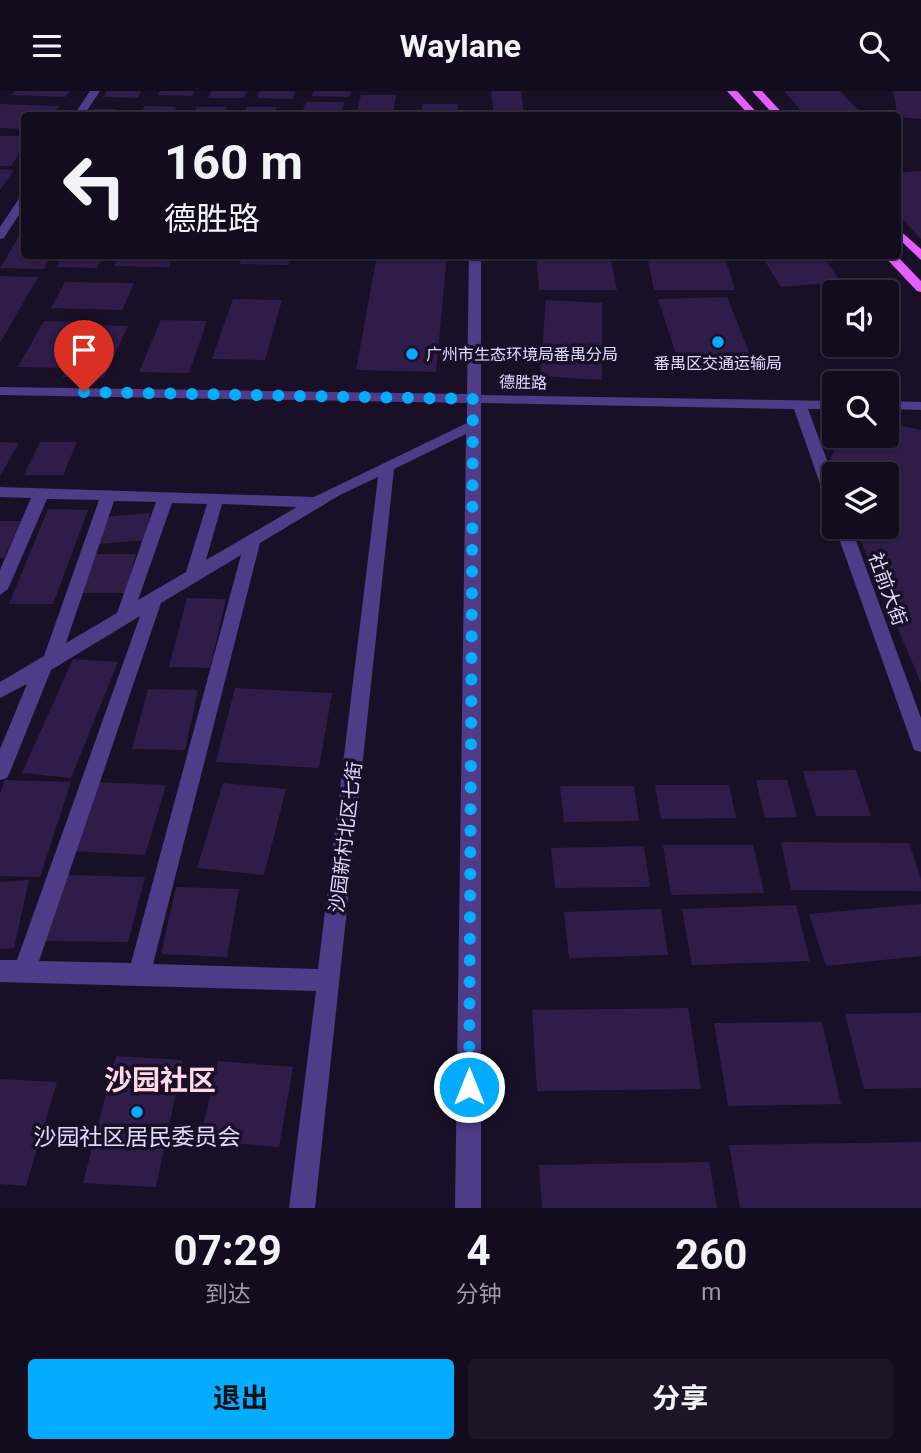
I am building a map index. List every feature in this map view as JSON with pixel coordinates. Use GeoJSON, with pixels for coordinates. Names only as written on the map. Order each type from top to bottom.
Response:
{"type":"FeatureCollection","features":[{"type":"Feature","properties":{"kind":"main road"},"geometry":{"type":"LineString","coordinates":[[732,91],[751,112]]}},
{"type":"Feature","properties":{"kind":"main road"},"geometry":{"type":"LineString","coordinates":[[757,91],[776,112]]}},
{"type":"Feature","properties":{"kind":"main road"},"geometry":{"type":"LineString","coordinates":[[901,235],[921,256]]}},
{"type":"Feature","properties":{"kind":"main road"},"geometry":{"type":"LineString","coordinates":[[894,259],[921,288]]}},
{"type":"Feature","properties":{"kind":"street"},"geometry":{"type":"LineString","coordinates":[[81,112],[95,91]]}},
{"type":"Feature","properties":{"kind":"street"},"geometry":{"type":"LineString","coordinates":[[0,236],[21,204]]}},
{"type":"Feature","properties":{"kind":"street"},"geometry":{"type":"LineString","coordinates":[[468,1208],[475,259]]}},
{"type":"Feature","properties":{"kind":"street","name":"德胜路"},"geometry":{"type":"LineString","coordinates":[[0,391],[822,405]]}},
{"type":"Feature","properties":{"kind":"street"},"geometry":{"type":"LineString","coordinates":[[799,404],[822,467]]}},
{"type":"Feature","properties":{"kind":"street"},"geometry":{"type":"LineString","coordinates":[[899,405],[921,405]]}},
{"type":"Feature","properties":{"kind":"street"},"geometry":{"type":"LineString","coordinates":[[0,691],[317,502],[472,426]]}},
{"type":"Feature","properties":{"kind":"street","name":"沙园新村北区七街"},"geometry":{"type":"LineString","coordinates":[[302,1208],[387,466]]}},
{"type":"Feature","properties":{"kind":"street"},"geometry":{"type":"LineString","coordinates":[[0,492],[317,502]]}},
{"type":"Feature","properties":{"kind":"street"},"geometry":{"type":"LineString","coordinates":[[0,589],[41,494]]}},
{"type":"Feature","properties":{"kind":"street"},"geometry":{"type":"LineString","coordinates":[[0,772],[48,662],[108,496]]}},
{"type":"Feature","properties":{"kind":"street"},"geometry":{"type":"LineString","coordinates":[[124,617],[166,497]]}},
{"type":"Feature","properties":{"kind":"street"},"geometry":{"type":"LineString","coordinates":[[193,576],[216,499]]}},
{"type":"Feature","properties":{"kind":"street","name":"社前大街"},"geometry":{"type":"LineString","coordinates":[[847,539],[921,744]]}},
{"type":"Feature","properties":{"kind":"street"},"geometry":{"type":"LineString","coordinates":[[139,974],[253,540]]}},
{"type":"Feature","properties":{"kind":"street"},"geometry":{"type":"LineString","coordinates":[[24,971],[154,599]]}},
{"type":"Feature","properties":{"kind":"street"},"geometry":{"type":"LineString","coordinates":[[0,971],[328,980]]}},
{"type":"Feature","properties":{"kind":"building"},"geometry":{"type":"Polygon","coordinates":[[[15,91],[70,91],[65,97],[11,95],[15,91]]]}},
{"type":"Feature","properties":{"kind":"building"},"geometry":{"type":"Polygon","coordinates":[[[107,91],[141,91],[138,98],[103,97],[107,91]]]}},
{"type":"Feature","properties":{"kind":"building"},"geometry":{"type":"Polygon","coordinates":[[[160,91],[195,91],[192,96],[158,95],[160,91]]]}},
{"type":"Feature","properties":{"kind":"building"},"geometry":{"type":"Polygon","coordinates":[[[212,91],[247,91],[244,98],[208,98],[212,91]]]}},
{"type":"Feature","properties":{"kind":"building"},"geometry":{"type":"Polygon","coordinates":[[[260,91],[295,91],[292,99],[257,98],[260,91]]]}},
{"type":"Feature","properties":{"kind":"building"},"geometry":{"type":"Polygon","coordinates":[[[313,91],[351,91],[349,97],[312,96],[313,91]]]}},
{"type":"Feature","properties":{"kind":"building"},"geometry":{"type":"Polygon","coordinates":[[[491,91],[521,91],[524,112],[494,112],[491,91]]]}},
{"type":"Feature","properties":{"kind":"building"},"geometry":{"type":"Polygon","coordinates":[[[784,91],[840,91],[860,112],[802,112],[784,91]]]}},
{"type":"Feature","properties":{"kind":"building"},"geometry":{"type":"Polygon","coordinates":[[[893,91],[921,91],[921,119],[901,117],[901,112],[897,112],[893,91]]]}},
{"type":"Feature","properties":{"kind":"building"},"geometry":{"type":"Polygon","coordinates":[[[361,95],[396,95],[393,112],[357,112],[361,95]]]}},
{"type":"Feature","properties":{"kind":"building"},"geometry":{"type":"Polygon","coordinates":[[[306,102],[344,102],[342,112],[302,112],[306,102]]]}},
{"type":"Feature","properties":{"kind":"building"},"geometry":{"type":"Polygon","coordinates":[[[0,104],[59,106],[54,112],[21,112],[21,129],[0,128],[0,104]]]}},
{"type":"Feature","properties":{"kind":"building"},"geometry":{"type":"Polygon","coordinates":[[[423,104],[458,104],[457,112],[422,112],[423,104]]]}},
{"type":"Feature","properties":{"kind":"building"},"geometry":{"type":"Polygon","coordinates":[[[145,106],[176,107],[174,112],[141,112],[145,106]]]}},
{"type":"Feature","properties":{"kind":"building"},"geometry":{"type":"Polygon","coordinates":[[[197,107],[227,107],[224,112],[194,112],[197,107]]]}},
{"type":"Feature","properties":{"kind":"building"},"geometry":{"type":"Polygon","coordinates":[[[247,107],[277,107],[275,112],[244,112],[247,107]]]}},
{"type":"Feature","properties":{"kind":"building"},"geometry":{"type":"Polygon","coordinates":[[[95,109],[116,109],[114,112],[92,112],[95,109]]]}},
{"type":"Feature","properties":{"kind":"building"},"geometry":{"type":"Polygon","coordinates":[[[0,136],[21,136],[21,151],[11,166],[0,166],[0,136]]]}},
{"type":"Feature","properties":{"kind":"building"},"geometry":{"type":"Polygon","coordinates":[[[0,169],[14,170],[0,190],[0,169]]]}},
{"type":"Feature","properties":{"kind":"building"},"geometry":{"type":"Polygon","coordinates":[[[921,171],[921,239],[901,217],[901,173],[921,171]]]}},
{"type":"Feature","properties":{"kind":"building"},"geometry":{"type":"Polygon","coordinates":[[[21,233],[21,259],[49,259],[44,269],[0,268],[21,233]]]}},
{"type":"Feature","properties":{"kind":"building"},"geometry":{"type":"Polygon","coordinates":[[[61,259],[101,259],[97,268],[57,267],[61,259]]]}},
{"type":"Feature","properties":{"kind":"building"},"geometry":{"type":"Polygon","coordinates":[[[117,259],[172,259],[169,267],[114,266],[117,259]]]}},
{"type":"Feature","properties":{"kind":"building"},"geometry":{"type":"Polygon","coordinates":[[[242,259],[290,259],[288,265],[240,264],[242,259]]]}},
{"type":"Feature","properties":{"kind":"building"},"geometry":{"type":"Polygon","coordinates":[[[376,259],[447,259],[436,372],[356,370],[376,259]]]}},
{"type":"Feature","properties":{"kind":"building"},"geometry":{"type":"Polygon","coordinates":[[[536,259],[611,259],[617,290],[539,290],[536,259]]]}},
{"type":"Feature","properties":{"kind":"building"},"geometry":{"type":"Polygon","coordinates":[[[648,259],[725,259],[735,290],[654,290],[648,259]]]}},
{"type":"Feature","properties":{"kind":"building"},"geometry":{"type":"Polygon","coordinates":[[[764,259],[825,259],[840,280],[822,280],[822,284],[781,287],[764,259]]]}},
{"type":"Feature","properties":{"kind":"building"},"geometry":{"type":"Polygon","coordinates":[[[0,276],[38,277],[0,343],[0,276]]]}},
{"type":"Feature","properties":{"kind":"building"},"geometry":{"type":"Polygon","coordinates":[[[65,282],[134,283],[122,310],[51,308],[65,282]]]}},
{"type":"Feature","properties":{"kind":"building"},"geometry":{"type":"Polygon","coordinates":[[[727,297],[755,367],[681,369],[658,299],[727,297]]]}},
{"type":"Feature","properties":{"kind":"building"},"geometry":{"type":"Polygon","coordinates":[[[233,299],[282,300],[265,360],[212,359],[233,299]]]}},
{"type":"Feature","properties":{"kind":"building"},"geometry":{"type":"Polygon","coordinates":[[[546,300],[602,303],[602,380],[540,376],[546,300]]]}},
{"type":"Feature","properties":{"kind":"building"},"geometry":{"type":"Polygon","coordinates":[[[161,320],[207,321],[189,373],[139,372],[161,320]]]}},
{"type":"Feature","properties":{"kind":"building"},"geometry":{"type":"Polygon","coordinates":[[[44,321],[84,322],[62,368],[18,367],[44,321]]]}},
{"type":"Feature","properties":{"kind":"building"},"geometry":{"type":"Polygon","coordinates":[[[87,325],[128,326],[104,378],[62,377],[87,325]]]}},
{"type":"Feature","properties":{"kind":"building"},"geometry":{"type":"Polygon","coordinates":[[[899,425],[921,430],[921,683],[860,539],[899,539],[899,462],[831,462],[836,448],[899,448],[899,425]]]}},
{"type":"Feature","properties":{"kind":"building"},"geometry":{"type":"Polygon","coordinates":[[[0,442],[19,443],[0,476],[0,442]]]}},
{"type":"Feature","properties":{"kind":"building"},"geometry":{"type":"Polygon","coordinates":[[[40,442],[77,442],[63,475],[24,475],[40,442]]]}},
{"type":"Feature","properties":{"kind":"building"},"geometry":{"type":"Polygon","coordinates":[[[48,509],[88,510],[53,604],[9,604],[48,509]]]}},
{"type":"Feature","properties":{"kind":"building"},"geometry":{"type":"Polygon","coordinates":[[[150,513],[146,540],[99,544],[104,517],[150,513]]]}},
{"type":"Feature","properties":{"kind":"building"},"geometry":{"type":"Polygon","coordinates":[[[0,521],[21,521],[4,558],[0,558],[0,521]]]}},
{"type":"Feature","properties":{"kind":"building"},"geometry":{"type":"Polygon","coordinates":[[[95,554],[136,554],[125,593],[82,593],[95,554]]]}},
{"type":"Feature","properties":{"kind":"building"},"geometry":{"type":"Polygon","coordinates":[[[187,598],[226,599],[210,668],[169,667],[187,598]]]}},
{"type":"Feature","properties":{"kind":"building"},"geometry":{"type":"Polygon","coordinates":[[[73,659],[118,662],[71,778],[22,773],[73,659]]]}},
{"type":"Feature","properties":{"kind":"building"},"geometry":{"type":"Polygon","coordinates":[[[235,688],[332,693],[319,768],[216,762],[235,688]]]}},
{"type":"Feature","properties":{"kind":"building"},"geometry":{"type":"Polygon","coordinates":[[[148,689],[198,690],[185,750],[132,749],[148,689]]]}},
{"type":"Feature","properties":{"kind":"building"},"geometry":{"type":"Polygon","coordinates":[[[856,770],[871,816],[816,816],[803,771],[856,770]]]}},
{"type":"Feature","properties":{"kind":"building"},"geometry":{"type":"Polygon","coordinates":[[[5,780],[71,782],[40,877],[0,876],[0,794],[5,780]]]}},
{"type":"Feature","properties":{"kind":"building"},"geometry":{"type":"Polygon","coordinates":[[[756,780],[787,780],[797,817],[765,818],[756,780]]]}},
{"type":"Feature","properties":{"kind":"building"},"geometry":{"type":"Polygon","coordinates":[[[94,782],[166,785],[145,855],[71,851],[94,782]]]}},
{"type":"Feature","properties":{"kind":"building"},"geometry":{"type":"Polygon","coordinates":[[[223,783],[286,789],[264,875],[197,868],[223,783]]]}},
{"type":"Feature","properties":{"kind":"building"},"geometry":{"type":"Polygon","coordinates":[[[655,785],[729,785],[736,818],[661,819],[655,785]]]}},
{"type":"Feature","properties":{"kind":"building"},"geometry":{"type":"Polygon","coordinates":[[[560,786],[634,786],[639,821],[564,822],[560,786]]]}},
{"type":"Feature","properties":{"kind":"building"},"geometry":{"type":"Polygon","coordinates":[[[781,842],[909,843],[921,879],[921,891],[791,890],[781,842]]]}},
{"type":"Feature","properties":{"kind":"building"},"geometry":{"type":"Polygon","coordinates":[[[663,845],[753,845],[764,893],[671,895],[663,845]]]}},
{"type":"Feature","properties":{"kind":"building"},"geometry":{"type":"Polygon","coordinates":[[[644,846],[650,887],[555,888],[551,848],[644,846]]]}},
{"type":"Feature","properties":{"kind":"building"},"geometry":{"type":"Polygon","coordinates":[[[64,875],[145,877],[128,942],[44,941],[64,875]]]}},
{"type":"Feature","properties":{"kind":"building"},"geometry":{"type":"Polygon","coordinates":[[[29,880],[14,948],[0,949],[0,882],[29,880]]]}},
{"type":"Feature","properties":{"kind":"building"},"geometry":{"type":"Polygon","coordinates":[[[176,887],[239,889],[227,957],[161,954],[176,887]]]}},
{"type":"Feature","properties":{"kind":"building"},"geometry":{"type":"Polygon","coordinates":[[[921,904],[921,956],[826,966],[809,914],[921,904]]]}},
{"type":"Feature","properties":{"kind":"building"},"geometry":{"type":"Polygon","coordinates":[[[796,905],[810,961],[692,965],[682,909],[796,905]]]}},
{"type":"Feature","properties":{"kind":"building"},"geometry":{"type":"Polygon","coordinates":[[[661,909],[668,955],[569,958],[564,912],[661,909]]]}},
{"type":"Feature","properties":{"kind":"building"},"geometry":{"type":"Polygon","coordinates":[[[688,1008],[701,1089],[537,1091],[532,1010],[688,1008]]]}},
{"type":"Feature","properties":{"kind":"building"},"geometry":{"type":"Polygon","coordinates":[[[921,1013],[921,1088],[864,1089],[845,1014],[921,1013]]]}},
{"type":"Feature","properties":{"kind":"building"},"geometry":{"type":"Polygon","coordinates":[[[822,1022],[841,1104],[728,1106],[714,1023],[822,1022]]]}},
{"type":"Feature","properties":{"kind":"building"},"geometry":{"type":"Polygon","coordinates":[[[116,1056],[183,1060],[156,1187],[83,1183],[116,1056]]]}},
{"type":"Feature","properties":{"kind":"building"},"geometry":{"type":"Polygon","coordinates":[[[218,1061],[293,1067],[279,1147],[200,1140],[218,1061]]]}},
{"type":"Feature","properties":{"kind":"building"},"geometry":{"type":"Polygon","coordinates":[[[0,1079],[57,1082],[26,1186],[0,1184],[0,1079]]]}},
{"type":"Feature","properties":{"kind":"building"},"geometry":{"type":"Polygon","coordinates":[[[921,1142],[921,1208],[740,1208],[729,1145],[921,1142]]]}},
{"type":"Feature","properties":{"kind":"building"},"geometry":{"type":"Polygon","coordinates":[[[709,1162],[717,1208],[542,1208],[539,1165],[709,1162]]]}},
{"type":"Feature","properties":{"kind":"place","name":"番禺区交通运输局"},"geometry":{"type":"Point","coordinates":[718,342]}},
{"type":"Feature","properties":{"kind":"place","name":"广州市生态环境局番禺分局"},"geometry":{"type":"Point","coordinates":[412,354]}},
{"type":"Feature","properties":{"kind":"place","name":"沙园社区居民委员会"},"geometry":{"type":"Point","coordinates":[137,1112]}},
{"type":"Feature","properties":{"kind":"district","name":"沙园社区"},"geometry":{"type":"Point","coordinates":[160,1080]}},
{"type":"Feature","properties":{"kind":"route"},"geometry":{"type":"LineString","coordinates":[[84,392],[473,399],[469,1087]]}}]}
